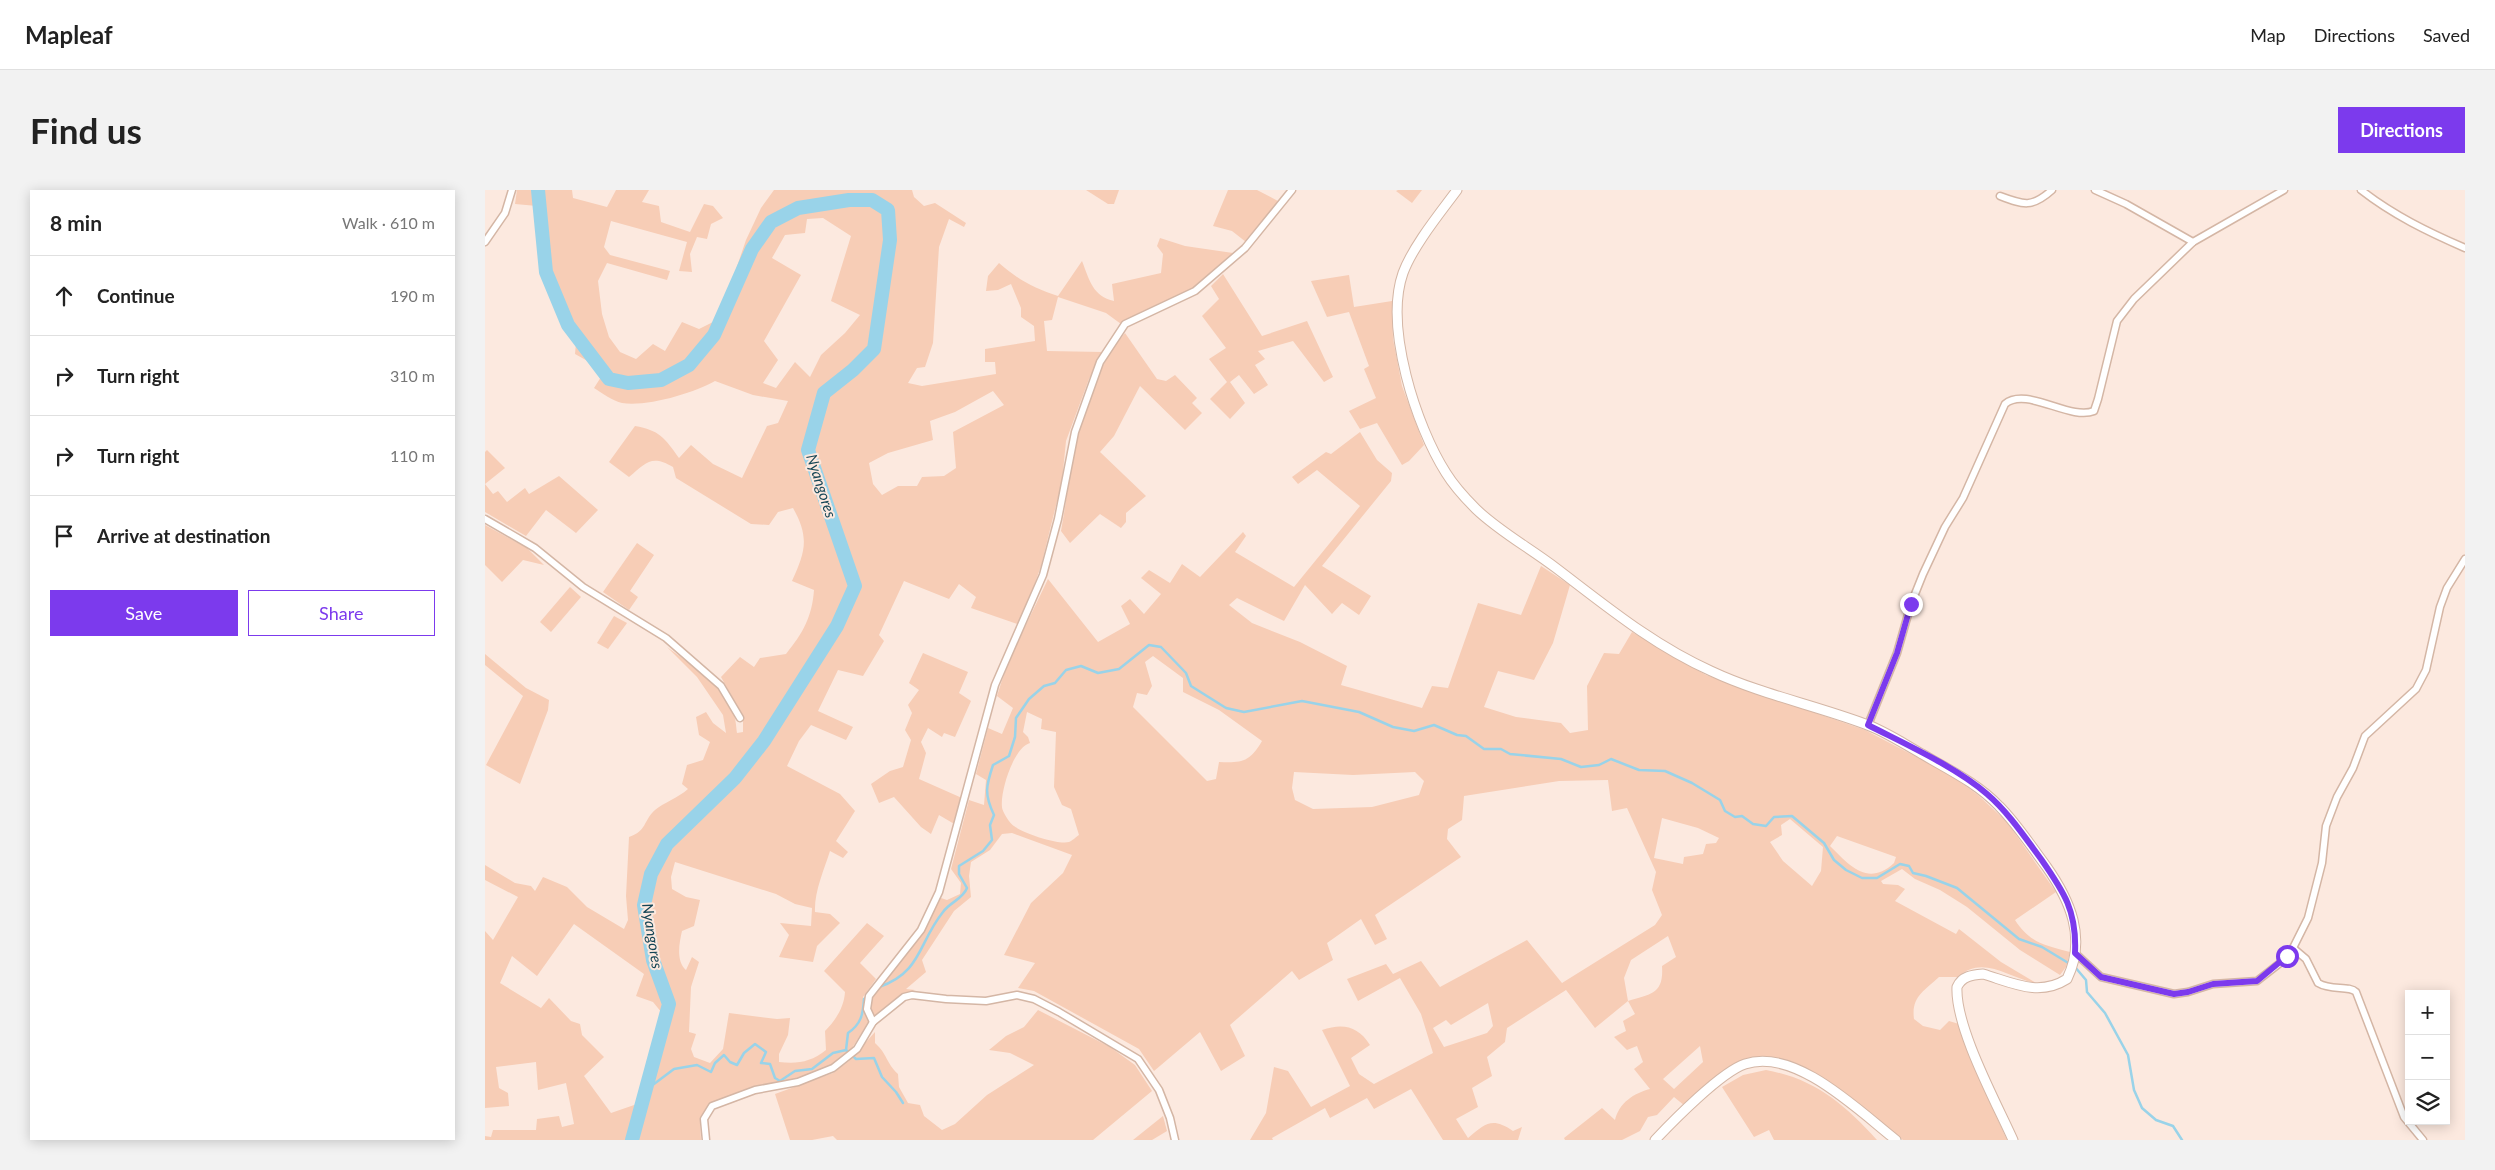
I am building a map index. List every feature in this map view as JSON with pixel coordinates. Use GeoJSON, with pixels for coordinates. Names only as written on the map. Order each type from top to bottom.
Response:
{"type":"FeatureCollection","features":[{"type":"Feature","properties":{"kind":"street"},"geometry":{"type":"LineString","coordinates":[[485,242],[505,213],[513,190]]}},
{"type":"Feature","properties":{"kind":"street"},"geometry":{"type":"LineString","coordinates":[[873,1022],[867,1009],[869,996],[921,930],[939,892],[995,685],[1043,575],[1058,519],[1075,432],[1100,362],[1125,324],[1195,291],[1245,248],[1292,190]]}},
{"type":"Feature","properties":{"kind":"street"},"geometry":{"type":"LineString","coordinates":[[1457,190],[1404,271],[1398,300],[1398,330],[1403,366],[1432,448],[1447,474],[1478,510],[1649,639],[1711,672],[1868,725],[1968,780],[2001,807],[2028,842],[2068,901],[2076,934],[2074,960],[2067,979],[2050,988],[2033,988],[1983,974],[1964,978],[1957,986],[1958,1004],[1970,1042],[2013,1140]]}},
{"type":"Feature","properties":{"kind":"street"},"geometry":{"type":"LineString","coordinates":[[2001,196],[2023,204],[2031,204],[2052,190]]}},
{"type":"Feature","properties":{"kind":"street"},"geometry":{"type":"LineString","coordinates":[[2095,190],[2126,204],[2193,242]]}},
{"type":"Feature","properties":{"kind":"street"},"geometry":{"type":"LineString","coordinates":[[1868,725],[1897,653],[1911,604],[1923,574],[1945,527],[1963,498],[2005,404],[2013,399],[2025,399],[2081,412],[2093,411],[2098,399],[2117,321],[2134,299],[2193,242],[2285,190]]}},
{"type":"Feature","properties":{"kind":"street"},"geometry":{"type":"LineString","coordinates":[[2361,190],[2392,213],[2465,248]]}},
{"type":"Feature","properties":{"kind":"street"},"geometry":{"type":"LineString","coordinates":[[485,519],[535,548],[583,587],[666,638],[721,686],[740,718]]}},
{"type":"Feature","properties":{"kind":"street"},"geometry":{"type":"LineString","coordinates":[[2074,960],[2101,977],[2174,994],[2188,992],[2213,984],[2257,981],[2281,963],[2293,948],[2308,918],[2322,863],[2326,826],[2337,796],[2353,768],[2365,736],[2416,689],[2426,670],[2447,588],[2465,559]]}},
{"type":"Feature","properties":{"kind":"street"},"geometry":{"type":"LineString","coordinates":[[2293,948],[2307,959],[2318,983],[2332,989],[2352,988],[2356,992],[2404,1117],[2423,1140]]}},
{"type":"Feature","properties":{"kind":"street"},"geometry":{"type":"LineString","coordinates":[[706,1140],[704,1119],[712,1106],[755,1090],[798,1082],[833,1068],[857,1048],[873,1022],[892,1004],[912,995],[986,1001],[1017,994],[1034,999],[1088,1028],[1138,1059],[1159,1090],[1170,1118],[1175,1140]]}},
{"type":"Feature","properties":{"kind":"street"},"geometry":{"type":"LineString","coordinates":[[1655,1140],[1676,1118],[1737,1068],[1746,1064],[1770,1062],[1793,1067],[1808,1075],[1896,1140]]}},
{"type":"Feature","properties":{"kind":"shaded area"},"geometry":{"type":"Polygon","coordinates":[[[517,190],[572,190],[573,198],[607,207],[616,190],[649,190],[642,202],[659,206],[661,222],[690,232],[704,204],[713,206],[723,218],[711,224],[707,239],[697,237],[690,254],[692,272],[679,271],[687,242],[611,221],[604,247],[610,255],[670,271],[667,280],[607,263],[598,281],[602,314],[609,337],[620,352],[636,359],[653,344],[665,351],[682,322],[699,329],[713,322],[732,281],[746,240],[761,208],[774,190],[912,190],[914,197],[924,206],[935,203],[966,223],[964,227],[949,219],[939,247],[933,343],[925,367],[917,368],[908,383],[922,386],[996,374],[995,362],[985,362],[985,349],[1035,341],[1034,326],[1021,317],[1021,308],[1011,284],[998,290],[986,291],[988,276],[999,263],[1027,283],[1058,296],[1082,261],[1096,291],[1101,296],[1114,301],[1112,284],[1161,273],[1163,254],[1157,246],[1160,238],[1185,246],[1233,253],[1201,283],[1176,299],[1121,324],[1106,313],[1058,297],[1052,320],[1044,321],[1047,351],[1103,352],[1089,379],[1066,441],[1062,481],[1041,566],[1020,625],[971,608],[976,597],[959,584],[949,599],[904,581],[879,635],[884,641],[863,676],[838,670],[818,711],[853,727],[846,740],[811,725],[799,741],[787,766],[840,794],[855,811],[836,841],[848,852],[843,858],[830,851],[815,904],[815,912],[830,914],[840,923],[817,946],[813,962],[779,957],[789,935],[780,923],[811,926],[812,908],[795,904],[776,894],[675,862],[671,877],[672,889],[686,897],[700,900],[694,926],[682,931],[679,952],[681,962],[686,970],[692,957],[699,962],[691,987],[689,1032],[696,1034],[691,1049],[694,1057],[710,1063],[723,1049],[729,1013],[777,1019],[790,1018],[788,1035],[779,1054],[779,1062],[792,1063],[804,1061],[826,1050],[825,1031],[838,1014],[845,992],[824,971],[867,923],[884,936],[860,963],[876,979],[863,997],[869,1022],[852,1048],[831,1065],[805,1077],[751,1088],[710,1103],[700,1121],[701,1140],[485,1140],[485,1136],[491,1137],[493,1130],[536,1130],[537,1119],[559,1116],[562,1127],[574,1124],[566,1083],[538,1090],[536,1062],[496,1067],[499,1088],[508,1093],[509,1106],[485,1108],[485,931],[493,940],[518,897],[485,880],[485,865],[515,883],[531,886],[535,891],[543,877],[567,887],[587,907],[624,929],[628,920],[626,896],[629,837],[642,829],[655,810],[688,789],[682,784],[687,765],[703,760],[710,742],[699,735],[696,717],[706,712],[713,723],[726,733],[723,715],[697,677],[667,647],[713,684],[728,703],[733,713],[737,733],[743,732],[743,717],[721,677],[740,657],[754,667],[760,658],[786,654],[806,624],[814,590],[792,581],[803,553],[804,545],[802,528],[793,508],[778,512],[769,525],[751,524],[676,478],[673,467],[665,463],[659,461],[649,462],[629,477],[609,462],[635,426],[650,430],[661,436],[679,458],[691,445],[713,464],[742,478],[767,426],[778,423],[788,401],[753,395],[715,381],[670,398],[632,404],[619,402],[594,388],[601,377],[593,364],[575,354],[576,343],[549,294],[541,262],[537,206],[515,204],[517,190]],[[823,218],[807,219],[805,233],[785,235],[772,258],[801,275],[764,341],[778,360],[763,383],[776,388],[795,362],[810,377],[821,355],[845,333],[860,315],[831,301],[851,236],[823,218]],[[993,391],[955,412],[930,421],[933,440],[888,453],[869,463],[873,484],[882,495],[898,486],[917,486],[922,477],[944,476],[956,468],[953,432],[1004,405],[993,391]],[[574,924],[537,976],[512,956],[500,983],[541,1008],[549,998],[571,1021],[580,1024],[582,1035],[604,1057],[584,1076],[611,1113],[637,1104],[662,1013],[653,1002],[636,996],[644,974],[574,924]]]}},
{"type":"Feature","properties":{"kind":"shaded area"},"geometry":{"type":"Polygon","coordinates":[[[1086,190],[1119,190],[1114,204],[1108,204],[1086,190]]]}},
{"type":"Feature","properties":{"kind":"shaded area"},"geometry":{"type":"Polygon","coordinates":[[[1228,190],[1257,190],[1278,201],[1246,242],[1232,231],[1213,226],[1228,190]]]}},
{"type":"Feature","properties":{"kind":"shaded area"},"geometry":{"type":"Polygon","coordinates":[[[1422,190],[1412,203],[1396,191],[1422,190]]]}},
{"type":"Feature","properties":{"kind":"shaded area"},"geometry":{"type":"Polygon","coordinates":[[[1223,274],[1262,336],[1307,321],[1333,377],[1324,382],[1293,341],[1258,351],[1265,359],[1255,365],[1268,385],[1254,394],[1239,375],[1230,382],[1245,403],[1230,419],[1210,399],[1227,382],[1209,359],[1226,348],[1202,316],[1219,299],[1211,286],[1223,274]]]}},
{"type":"Feature","properties":{"kind":"shaded area"},"geometry":{"type":"Polygon","coordinates":[[[1349,275],[1354,307],[1392,301],[1393,339],[1402,386],[1424,445],[1409,461],[1402,465],[1377,423],[1360,429],[1349,411],[1376,398],[1364,369],[1369,366],[1349,312],[1327,317],[1311,281],[1349,275]]]}},
{"type":"Feature","properties":{"kind":"shaded area"},"geometry":{"type":"Polygon","coordinates":[[[1125,333],[1157,379],[1166,381],[1175,375],[1197,398],[1192,403],[1202,413],[1185,430],[1140,386],[1114,436],[1100,452],[1146,496],[1126,513],[1126,522],[1121,528],[1100,514],[1070,543],[1061,531],[1080,427],[1097,377],[1125,333]]]}},
{"type":"Feature","properties":{"kind":"shaded area"},"geometry":{"type":"Polygon","coordinates":[[[1360,432],[1377,460],[1392,473],[1391,481],[1322,566],[1371,596],[1359,615],[1342,603],[1332,614],[1305,585],[1284,621],[1237,598],[1229,605],[1252,623],[1300,642],[1347,666],[1341,685],[1422,708],[1432,686],[1448,688],[1478,603],[1521,615],[1541,566],[1570,585],[1553,643],[1534,680],[1498,671],[1484,707],[1516,717],[1561,723],[1570,733],[1588,730],[1587,686],[1604,653],[1619,654],[1632,632],[1706,675],[1865,730],[1949,774],[1978,795],[2007,822],[2056,892],[2015,920],[2026,934],[2038,942],[2070,952],[2066,967],[2060,975],[2020,950],[1967,907],[1940,890],[1915,879],[1902,869],[1881,881],[1883,884],[1898,885],[1905,889],[1895,901],[1956,934],[1959,929],[2001,962],[2036,983],[1986,967],[1977,968],[1967,970],[1958,977],[1939,977],[1920,995],[1915,1005],[1914,1019],[1923,1026],[1940,1030],[1949,1021],[1959,1024],[1973,1065],[2007,1140],[1903,1140],[1804,1068],[1743,1063],[1685,1106],[1674,1097],[1657,1115],[1648,1117],[1640,1131],[1622,1140],[1565,1140],[1564,1138],[1602,1108],[1615,1120],[1620,1109],[1628,1100],[1638,1093],[1650,1089],[1634,1069],[1643,1062],[1637,1046],[1627,1050],[1614,1037],[1626,1031],[1623,1021],[1635,1014],[1628,1001],[1595,1028],[1566,990],[1507,1028],[1505,1042],[1487,1057],[1492,1076],[1472,1088],[1478,1107],[1456,1119],[1468,1138],[1485,1126],[1494,1123],[1513,1131],[1522,1127],[1518,1140],[1443,1140],[1411,1089],[1374,1109],[1367,1098],[1330,1118],[1325,1108],[1272,1138],[1273,1140],[1250,1140],[1266,1113],[1274,1067],[1288,1071],[1311,1107],[1350,1086],[1322,1030],[1337,1027],[1349,1028],[1355,1030],[1365,1039],[1370,1045],[1351,1058],[1359,1074],[1374,1084],[1433,1053],[1421,1014],[1400,978],[1358,1001],[1347,979],[1386,964],[1393,974],[1421,961],[1440,987],[1527,940],[1562,983],[1655,925],[1662,915],[1652,890],[1656,872],[1627,808],[1612,811],[1608,780],[1559,781],[1464,796],[1462,820],[1448,829],[1447,839],[1461,857],[1375,915],[1387,939],[1375,945],[1361,919],[1327,943],[1333,960],[1299,980],[1292,971],[1230,1025],[1245,1056],[1221,1071],[1200,1032],[1154,1071],[1139,1049],[1034,991],[1018,988],[1035,963],[1004,955],[1031,903],[1063,873],[1072,855],[1012,833],[1002,834],[990,850],[971,862],[969,876],[971,897],[954,911],[922,960],[926,972],[906,989],[915,990],[898,997],[873,1018],[870,1003],[882,981],[911,949],[941,898],[947,900],[960,894],[961,883],[951,869],[969,800],[984,805],[986,780],[976,774],[988,728],[1002,734],[1013,708],[997,696],[1014,651],[1048,579],[1098,642],[1130,624],[1121,606],[1130,599],[1144,614],[1161,594],[1141,578],[1149,570],[1170,583],[1182,564],[1200,577],[1243,532],[1246,536],[1235,552],[1294,587],[1360,506],[1317,470],[1298,484],[1292,477],[1326,452],[1331,454],[1360,432]],[[1153,656],[1145,662],[1152,686],[1147,695],[1137,693],[1133,707],[1207,781],[1216,779],[1219,762],[1245,760],[1258,748],[1262,741],[1219,710],[1183,692],[1183,678],[1153,656]],[[1027,712],[1023,732],[1028,737],[1030,743],[1019,752],[1009,770],[1003,791],[1003,811],[1012,825],[1018,829],[1041,838],[1057,842],[1069,842],[1079,835],[1071,809],[1062,805],[1054,787],[1056,732],[1041,729],[1042,719],[1027,712]],[[1294,772],[1292,788],[1295,800],[1313,809],[1372,807],[1419,795],[1424,781],[1415,772],[1353,775],[1294,772]],[[1662,818],[1654,858],[1683,864],[1684,857],[1703,854],[1706,844],[1716,843],[1719,838],[1698,828],[1662,818]],[[1790,819],[1781,825],[1782,835],[1770,842],[1783,861],[1812,886],[1821,871],[1823,847],[1790,819]],[[1837,836],[1830,846],[1860,871],[1876,873],[1885,870],[1894,863],[1896,857],[1837,836]],[[1668,936],[1631,960],[1624,978],[1628,1001],[1643,997],[1658,988],[1661,982],[1662,966],[1676,957],[1668,936]],[[1488,1003],[1451,1025],[1446,1020],[1433,1028],[1444,1047],[1487,1033],[1493,1026],[1488,1003]],[[1700,1046],[1663,1079],[1674,1089],[1703,1062],[1700,1046]]]}},
{"type":"Feature","properties":{"kind":"shaded area"},"geometry":{"type":"Polygon","coordinates":[[[487,450],[505,468],[485,484],[485,452],[487,450]]]}},
{"type":"Feature","properties":{"kind":"shaded area"},"geometry":{"type":"Polygon","coordinates":[[[559,476],[598,510],[576,533],[546,510],[526,536],[485,512],[485,484],[493,494],[498,491],[507,502],[525,488],[529,494],[559,476]]]}},
{"type":"Feature","properties":{"kind":"shaded area"},"geometry":{"type":"Polygon","coordinates":[[[485,525],[527,548],[544,565],[523,560],[502,582],[485,565],[485,525]]]}},
{"type":"Feature","properties":{"kind":"shaded area"},"geometry":{"type":"Polygon","coordinates":[[[637,543],[654,555],[630,591],[638,597],[629,610],[603,592],[637,543]]]}},
{"type":"Feature","properties":{"kind":"shaded area"},"geometry":{"type":"Polygon","coordinates":[[[570,587],[581,597],[551,632],[540,622],[570,587]]]}},
{"type":"Feature","properties":{"kind":"shaded area"},"geometry":{"type":"Polygon","coordinates":[[[614,616],[627,623],[608,649],[597,643],[614,616]]]}},
{"type":"Feature","properties":{"kind":"shaded area"},"geometry":{"type":"Polygon","coordinates":[[[923,653],[968,672],[959,693],[971,701],[955,737],[944,733],[942,737],[928,728],[921,742],[926,753],[919,779],[962,798],[956,825],[939,815],[931,834],[921,827],[894,797],[879,803],[871,784],[890,771],[903,767],[911,740],[905,730],[912,713],[908,705],[919,690],[909,683],[923,653]]]}},
{"type":"Feature","properties":{"kind":"shaded area"},"geometry":{"type":"Polygon","coordinates":[[[485,654],[526,688],[549,700],[548,710],[520,784],[486,765],[523,696],[485,665],[485,654]]]}},
{"type":"Feature","properties":{"kind":"shaded area"},"geometry":{"type":"Polygon","coordinates":[[[1038,1010],[1110,1047],[1135,1065],[1152,1091],[1093,1140],[837,1140],[833,1136],[812,1140],[790,1140],[775,1094],[833,1073],[849,1061],[875,1032],[875,1043],[898,1074],[899,1087],[908,1103],[920,1105],[924,1116],[942,1130],[955,1124],[987,1095],[1034,1065],[1010,1053],[989,1050],[1006,1036],[1024,1027],[1038,1010]]]}},
{"type":"Feature","properties":{"kind":"shaded area"},"geometry":{"type":"Polygon","coordinates":[[[1766,1070],[1799,1080],[1827,1095],[1853,1115],[1877,1140],[1774,1140],[1769,1130],[1754,1137],[1722,1087],[1743,1075],[1766,1070]]]}},
{"type":"Feature","properties":{"kind":"shaded area"},"geometry":{"type":"Polygon","coordinates":[[[1163,1116],[1167,1131],[1152,1140],[1133,1140],[1163,1116]]]}},
{"type":"Feature","properties":{"kind":"waterway","name":"Nyangores"},"geometry":{"type":"LineString","coordinates":[[538,190],[546,272],[568,325],[609,379],[628,383],[661,380],[689,365],[714,335],[752,249],[771,222],[798,208],[849,200],[872,200],[888,210],[890,240],[874,349],[853,370],[824,393],[808,450],[855,586],[837,626],[764,741],[735,778],[667,844],[651,874],[644,905],[653,960],[669,1004],[632,1140]]}},
{"type":"Feature","properties":{"kind":"waterway"},"geometry":{"type":"LineString","coordinates":[[879,987],[893,981],[912,965],[943,912],[965,892],[967,888],[959,874],[959,866],[983,851],[992,840],[990,825],[994,815],[987,795],[989,779],[993,765],[1009,756],[1015,737],[1016,718],[1029,699],[1044,686],[1055,683],[1066,670],[1081,666],[1098,673],[1119,669],[1149,645],[1161,647],[1186,673],[1191,686],[1226,708],[1244,712],[1302,701],[1359,712],[1393,727],[1414,731],[1434,725],[1457,735],[1466,736],[1484,749],[1501,749],[1510,754],[1561,759],[1581,767],[1599,765],[1611,759],[1639,770],[1665,771],[1692,783],[1720,800],[1725,811],[1735,817],[1742,816],[1753,824],[1766,826],[1774,817],[1792,816],[1824,843],[1834,860],[1846,870],[1862,878],[1877,878],[1900,864],[1909,866],[1913,873],[1957,888],[2019,939],[2042,947],[2070,964]]}},
{"type":"Feature","properties":{"kind":"waterway"},"geometry":{"type":"LineString","coordinates":[[2075,967],[2086,980],[2087,992],[2105,1013],[2128,1055],[2134,1090],[2142,1108],[2156,1120],[2173,1126],[2182,1140]]}},
{"type":"Feature","properties":{"kind":"waterway"},"geometry":{"type":"LineString","coordinates":[[646,1090],[674,1069],[697,1065],[711,1072],[715,1063],[724,1055],[730,1062],[737,1065],[744,1053],[755,1044],[766,1052],[761,1063],[770,1064],[775,1078],[780,1081],[795,1071],[812,1069],[833,1053],[846,1050],[848,1033],[859,1023],[864,999],[867,997]]}},
{"type":"Feature","properties":{"kind":"waterway"},"geometry":{"type":"LineString","coordinates":[[846,1050],[856,1059],[874,1058],[882,1077],[903,1103]]}},
{"type":"Feature","properties":{"kind":"route"},"geometry":{"type":"LineString","coordinates":[[1911,604],[1897,653],[1868,725],[1968,780],[2001,807],[2060,886],[2073,914],[2076,934],[2075,953],[2090,969],[2104,978],[2123,980],[2174,994],[2225,982],[2249,983],[2257,981],[2281,963],[2287,956]]}}]}
